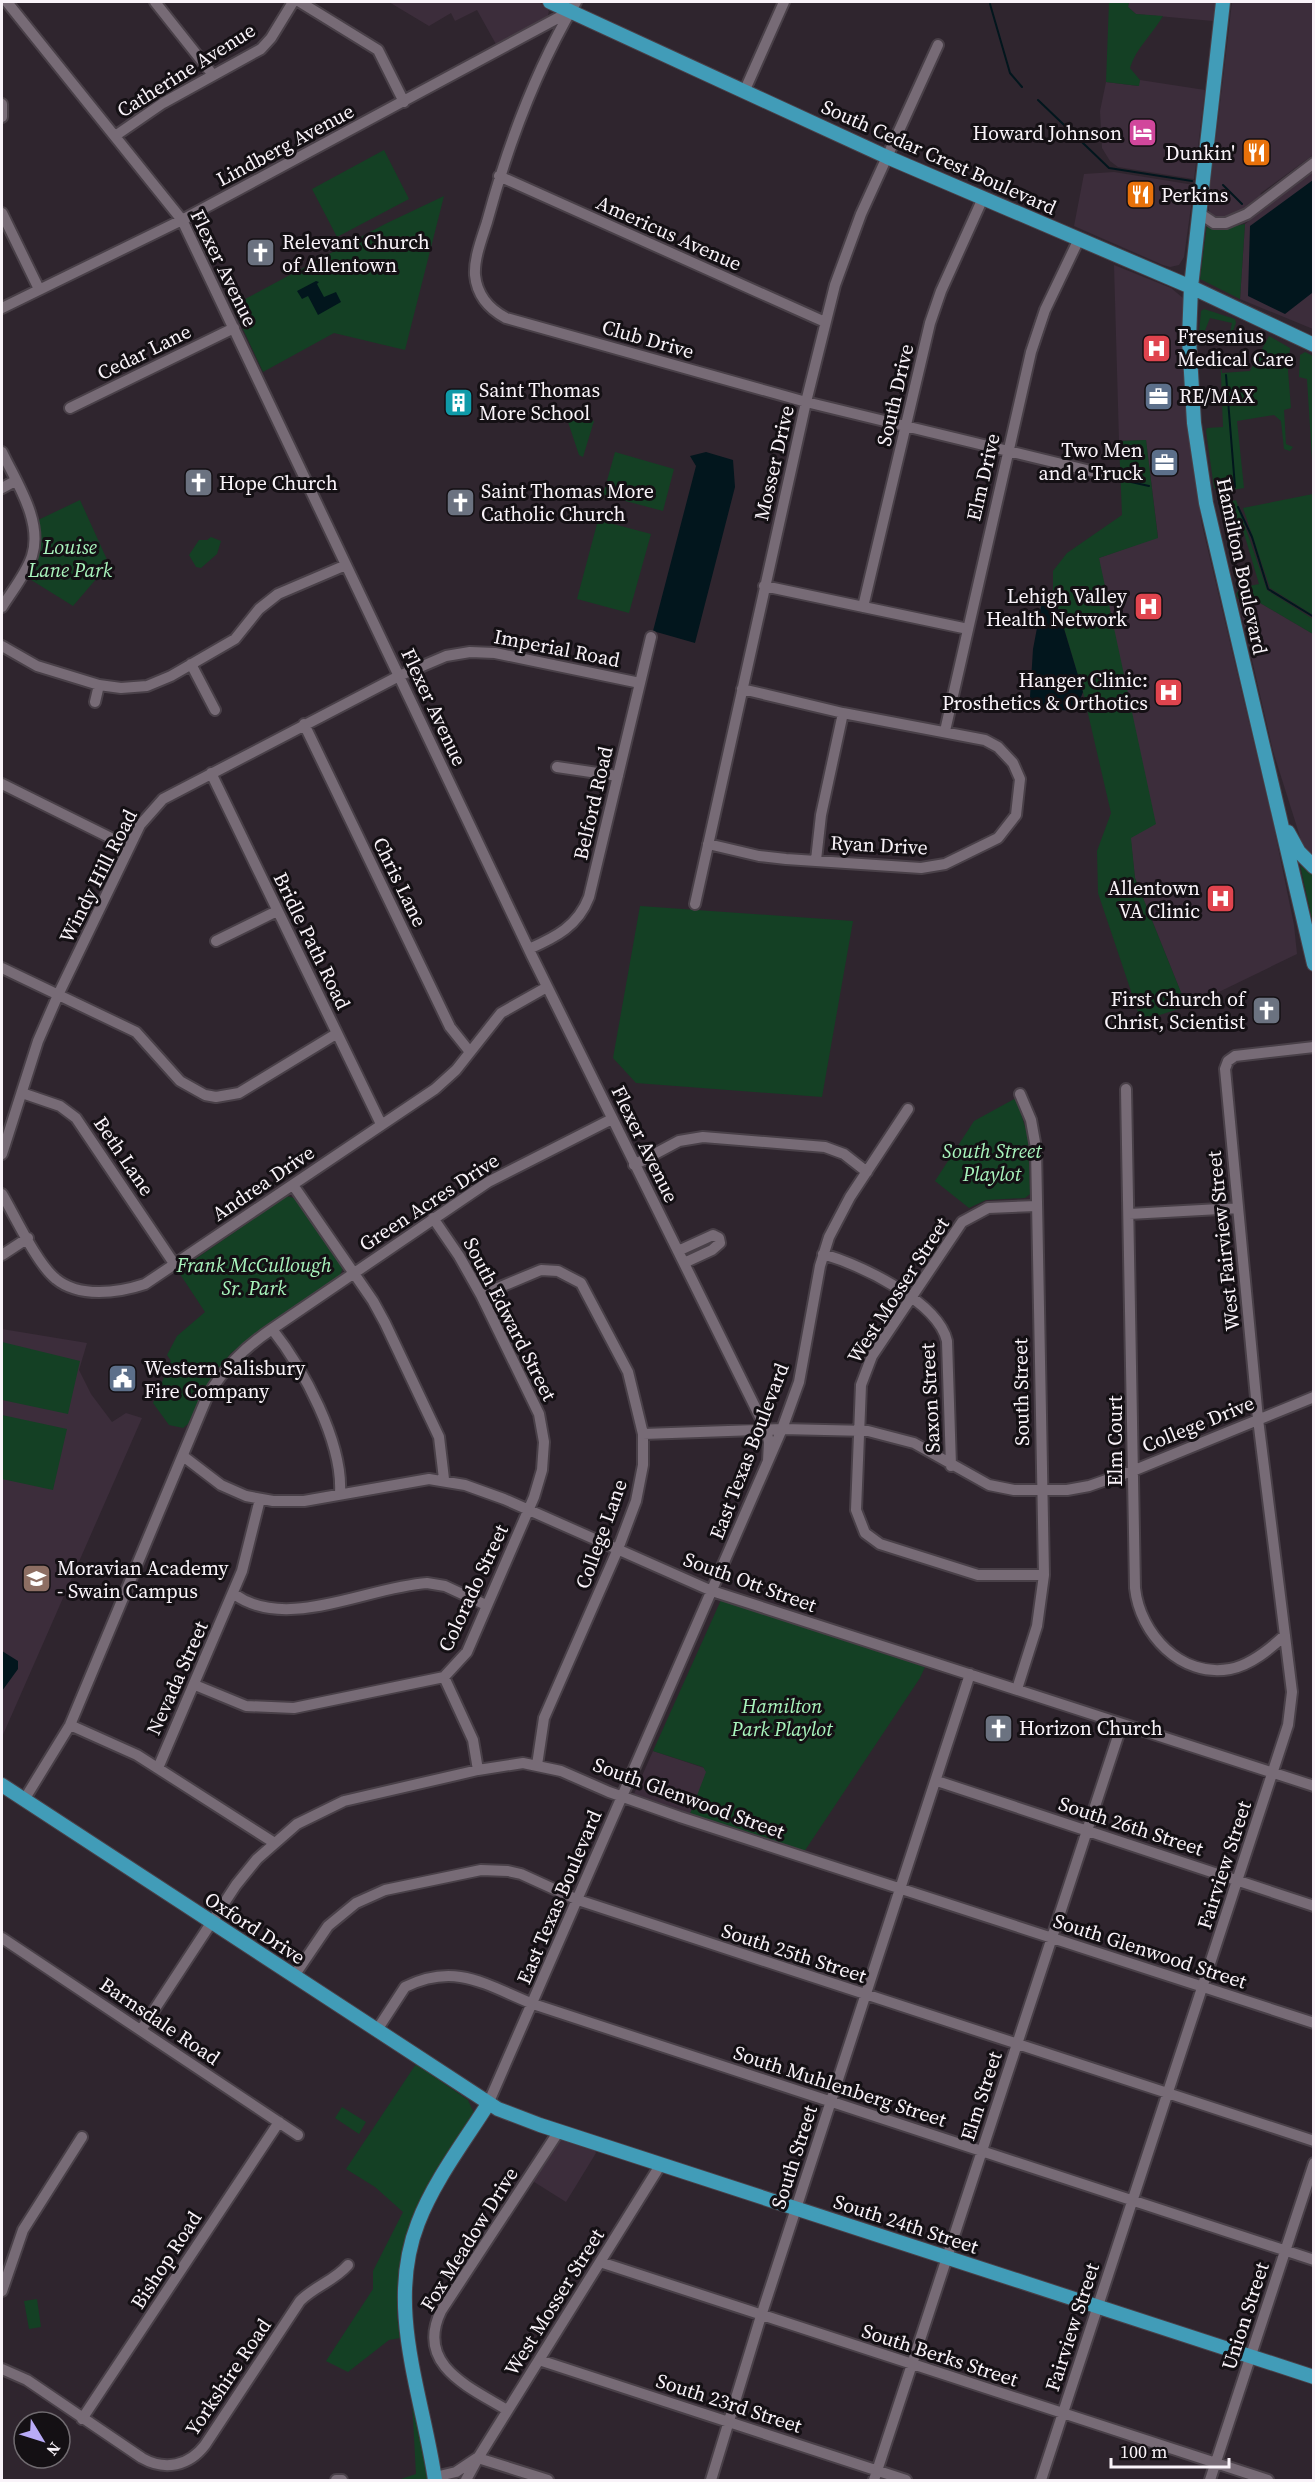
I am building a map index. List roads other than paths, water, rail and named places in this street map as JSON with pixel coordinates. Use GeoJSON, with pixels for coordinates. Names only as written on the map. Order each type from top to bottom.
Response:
{"type":"FeatureCollection","features":[{"type":"Feature","properties":{"kind":"main road","name":"South Cedar Crest Boulevard"},"geometry":{"type":"LineString","coordinates":[[550,2],[573,7],[744,92],[887,157],[1191,287],[1314,345]]}},
{"type":"Feature","properties":{"kind":"main road","name":"Hamilton Boulevard"},"geometry":{"type":"LineString","coordinates":[[1223,2],[1191,287],[1190,339],[1194,423],[1206,503],[1314,964]]}},
{"type":"Feature","properties":{"kind":"main road"},"geometry":{"type":"LineString","coordinates":[[1280,816],[1299,852],[1314,867]]}},
{"type":"Feature","properties":{"kind":"main road","name":"Oxford Drive"},"geometry":{"type":"LineString","coordinates":[[2,1785],[488,2104]]}},
{"type":"Feature","properties":{"kind":"main road"},"geometry":{"type":"LineString","coordinates":[[435,2479],[406,2332],[404,2301],[408,2257],[417,2223],[428,2200],[488,2104]]}},
{"type":"Feature","properties":{"kind":"main road","name":"South 24th Street"},"geometry":{"type":"LineString","coordinates":[[488,2104],[559,2131],[1314,2378]]}},
{"type":"Feature","properties":{"kind":"street","name":"Flexer Avenue"},"geometry":{"type":"LineString","coordinates":[[8,2],[182,220],[528,949],[766,1429],[769,1442],[768,1461]]}},
{"type":"Feature","properties":{"kind":"street"},"geometry":{"type":"LineString","coordinates":[[155,2],[213,75]]}},
{"type":"Feature","properties":{"kind":"street","name":"Catherine Avenue"},"geometry":{"type":"LineString","coordinates":[[115,136],[163,104],[266,44],[293,2]]}},
{"type":"Feature","properties":{"kind":"street"},"geometry":{"type":"LineString","coordinates":[[300,2],[378,50],[404,102]]}},
{"type":"Feature","properties":{"kind":"street"},"geometry":{"type":"LineString","coordinates":[[744,92],[784,2]]}},
{"type":"Feature","properties":{"kind":"street","name":"Lindberg Avenue"},"geometry":{"type":"LineString","coordinates":[[2,308],[182,220],[404,102],[573,7]]}},
{"type":"Feature","properties":{"kind":"street","name":"Club Drive"},"geometry":{"type":"LineString","coordinates":[[573,7],[523,107],[499,176],[475,273],[484,301],[498,314],[806,402],[1107,476]]}},
{"type":"Feature","properties":{"kind":"street","name":"Mosser Drive"},"geometry":{"type":"LineString","coordinates":[[695,904],[764,586],[825,322],[847,249],[938,45]]}},
{"type":"Feature","properties":{"kind":"street"},"geometry":{"type":"LineString","coordinates":[[2,104],[2,117]]}},
{"type":"Feature","properties":{"kind":"street"},"geometry":{"type":"LineString","coordinates":[[1199,213],[1214,223],[1226,224],[1247,214],[1314,163]]}},
{"type":"Feature","properties":{"kind":"street","name":"Americus Avenue"},"geometry":{"type":"LineString","coordinates":[[499,176],[825,322]]}},
{"type":"Feature","properties":{"kind":"street","name":"South Drive"},"geometry":{"type":"LineString","coordinates":[[863,607],[935,307],[983,198]]}},
{"type":"Feature","properties":{"kind":"street"},"geometry":{"type":"LineString","coordinates":[[2,213],[39,289]]}},
{"type":"Feature","properties":{"kind":"street","name":"Elm Drive"},"geometry":{"type":"LineString","coordinates":[[945,731],[1036,335],[1079,239]]}},
{"type":"Feature","properties":{"kind":"street","name":"Cedar Lane"},"geometry":{"type":"LineString","coordinates":[[70,408],[234,328]]}},
{"type":"Feature","properties":{"kind":"street"},"geometry":{"type":"LineString","coordinates":[[2,452],[32,521],[34,547],[27,569],[2,607]]}},
{"type":"Feature","properties":{"kind":"street"},"geometry":{"type":"LineString","coordinates":[[2,488],[15,481]]}},
{"type":"Feature","properties":{"kind":"street"},"geometry":{"type":"LineString","coordinates":[[2,646],[37,666],[99,685],[121,688],[147,686],[165,679],[235,639],[259,609],[278,594],[346,565]]}},
{"type":"Feature","properties":{"kind":"street"},"geometry":{"type":"LineString","coordinates":[[764,586],[968,629]]}},
{"type":"Feature","properties":{"kind":"street","name":"Belford Road"},"geometry":{"type":"LineString","coordinates":[[528,949],[557,936],[582,912],[589,897],[651,637]]}},
{"type":"Feature","properties":{"kind":"street","name":"Imperial Road"},"geometry":{"type":"LineString","coordinates":[[399,676],[446,656],[487,652],[640,683]]}},
{"type":"Feature","properties":{"kind":"street"},"geometry":{"type":"LineString","coordinates":[[191,664],[215,710]]}},
{"type":"Feature","properties":{"kind":"street","name":"Windy Hill Road"},"geometry":{"type":"LineString","coordinates":[[2,1154],[38,1041],[129,847],[147,814],[163,799],[399,676]]}},
{"type":"Feature","properties":{"kind":"street"},"geometry":{"type":"LineString","coordinates":[[95,702],[99,685]]}},
{"type":"Feature","properties":{"kind":"street","name":"Ryan Drive"},"geometry":{"type":"LineString","coordinates":[[708,844],[759,856],[932,867],[953,861],[998,838],[1016,815],[1020,779],[1013,763],[998,747],[985,740],[843,713],[742,689]]}},
{"type":"Feature","properties":{"kind":"street"},"geometry":{"type":"LineString","coordinates":[[816,860],[821,815],[843,713]]}},
{"type":"Feature","properties":{"kind":"street","name":"Chris Lane"},"geometry":{"type":"LineString","coordinates":[[304,724],[450,1028],[470,1052]]}},
{"type":"Feature","properties":{"kind":"street"},"geometry":{"type":"LineString","coordinates":[[557,767],[618,776]]}},
{"type":"Feature","properties":{"kind":"street","name":"Bridle Path Road"},"geometry":{"type":"LineString","coordinates":[[211,773],[381,1124]]}},
{"type":"Feature","properties":{"kind":"street"},"geometry":{"type":"LineString","coordinates":[[2,784],[129,847]]}},
{"type":"Feature","properties":{"kind":"street"},"geometry":{"type":"LineString","coordinates":[[216,941],[277,911]]}},
{"type":"Feature","properties":{"kind":"street"},"geometry":{"type":"LineString","coordinates":[[2,968],[136,1032],[188,1087],[216,1097],[247,1089],[282,1065],[336,1034]]}},
{"type":"Feature","properties":{"kind":"street","name":"Andrea Drive"},"geometry":{"type":"LineString","coordinates":[[2,1194],[56,1279],[88,1291],[131,1288],[158,1277],[446,1080],[501,1013],[547,987]]}},
{"type":"Feature","properties":{"kind":"street","name":"West Fairview Street"},"geometry":{"type":"LineString","coordinates":[[1258,1419],[1225,1069],[1228,1061],[1235,1056],[1314,1047]]}},
{"type":"Feature","properties":{"kind":"street","name":"Elm Court"},"geometry":{"type":"LineString","coordinates":[[1126,1089],[1135,1470],[1135,1588],[1139,1612],[1152,1635],[1180,1660],[1198,1667],[1231,1669],[1255,1659],[1285,1635]]}},
{"type":"Feature","properties":{"kind":"street","name":"Beth Lane"},"geometry":{"type":"LineString","coordinates":[[22,1093],[60,1106],[76,1118],[175,1265]]}},
{"type":"Feature","properties":{"kind":"street","name":"South Street"},"geometry":{"type":"LineString","coordinates":[[1017,1689],[1037,1626],[1044,1575],[1034,1134],[1027,1107],[1020,1094]]}},
{"type":"Feature","properties":{"kind":"street","name":"East Texas Boulevard"},"geometry":{"type":"LineString","coordinates":[[488,2104],[782,1429],[804,1360],[823,1254],[836,1221],[908,1110]]}},
{"type":"Feature","properties":{"kind":"street","name":"Green Acres Drive"},"geometry":{"type":"LineString","coordinates":[[24,1800],[70,1725],[217,1380],[236,1356],[433,1218],[508,1170],[612,1119]]}},
{"type":"Feature","properties":{"kind":"street"},"geometry":{"type":"LineString","coordinates":[[634,1165],[679,1141],[703,1137],[825,1147],[844,1154],[867,1172]]}},
{"type":"Feature","properties":{"kind":"street"},"geometry":{"type":"LineString","coordinates":[[293,1185],[385,1323],[434,1422],[443,1452],[444,1479]]}},
{"type":"Feature","properties":{"kind":"street","name":"West Mosser Street"},"geometry":{"type":"LineString","coordinates":[[1037,1206],[998,1206],[969,1216],[955,1230],[867,1364],[861,1385],[856,1510],[861,1526],[880,1544],[975,1575],[1044,1575]]}},
{"type":"Feature","properties":{"kind":"street"},"geometry":{"type":"LineString","coordinates":[[1129,1214],[1238,1208]]}},
{"type":"Feature","properties":{"kind":"street","name":"South Edward Street"},"geometry":{"type":"LineString","coordinates":[[433,1218],[459,1256],[481,1295],[533,1402],[543,1428],[542,1470],[528,1510]]}},
{"type":"Feature","properties":{"kind":"street"},"geometry":{"type":"LineString","coordinates":[[678,1251],[713,1235],[719,1238],[720,1243],[716,1248],[684,1263]]}},
{"type":"Feature","properties":{"kind":"street"},"geometry":{"type":"LineString","coordinates":[[2,1255],[28,1238]]}},
{"type":"Feature","properties":{"kind":"street","name":"Saxon Street"},"geometry":{"type":"LineString","coordinates":[[823,1254],[868,1270],[936,1317],[947,1341],[951,1466]]}},
{"type":"Feature","properties":{"kind":"street","name":"College Lane"},"geometry":{"type":"LineString","coordinates":[[481,1295],[541,1270],[558,1270],[581,1283],[628,1372],[643,1434],[640,1483],[618,1549],[544,1718],[537,1765]]}},
{"type":"Feature","properties":{"kind":"street"},"geometry":{"type":"LineString","coordinates":[[272,1329],[292,1358],[332,1436],[340,1464],[340,1493]]}},
{"type":"Feature","properties":{"kind":"street","name":"College Drive"},"geometry":{"type":"LineString","coordinates":[[643,1434],[766,1429],[858,1430],[900,1438],[989,1485],[1014,1490],[1041,1490],[1089,1486],[1135,1470],[1314,1397]]}},
{"type":"Feature","properties":{"kind":"street","name":"Fairview Street"},"geometry":{"type":"LineString","coordinates":[[1041,2481],[1274,1773],[1291,1709],[1285,1635],[1258,1419]]}},
{"type":"Feature","properties":{"kind":"street","name":"South Ott Street"},"geometry":{"type":"LineString","coordinates":[[183,1456],[221,1485],[260,1499],[291,1502],[417,1480],[444,1479],[478,1489],[712,1591],[1314,1786]]}},
{"type":"Feature","properties":{"kind":"street","name":"Nevada Street"},"geometry":{"type":"LineString","coordinates":[[158,1768],[234,1594],[250,1548],[260,1499]]}},
{"type":"Feature","properties":{"kind":"street","name":"Colorado Street"},"geometry":{"type":"LineString","coordinates":[[444,1677],[466,1652],[528,1510]]}},
{"type":"Feature","properties":{"kind":"street"},"geometry":{"type":"LineString","coordinates":[[234,1594],[264,1608],[290,1610],[427,1582],[445,1586],[486,1605]]}},
{"type":"Feature","properties":{"kind":"street","name":"South Street"},"geometry":{"type":"LineString","coordinates":[[711,2481],[761,2316],[970,1674]]}},
{"type":"Feature","properties":{"kind":"street"},"geometry":{"type":"LineString","coordinates":[[195,1685],[235,1703],[280,1709],[314,1706],[444,1677],[473,1740],[478,1770]]}},
{"type":"Feature","properties":{"kind":"street","name":"Elm Street"},"geometry":{"type":"LineString","coordinates":[[875,2476],[1122,1724]]}},
{"type":"Feature","properties":{"kind":"street"},"geometry":{"type":"LineString","coordinates":[[70,1725],[115,1743],[273,1842]]}},
{"type":"Feature","properties":{"kind":"street","name":"South Glenwood Street"},"geometry":{"type":"LineString","coordinates":[[141,2030],[246,1870],[273,1842],[317,1813],[344,1801],[478,1770],[515,1764],[537,1765],[578,1777],[622,1797],[1314,2024]]}},
{"type":"Feature","properties":{"kind":"street","name":"South 26th Street"},"geometry":{"type":"LineString","coordinates":[[936,1781],[1314,1906]]}},
{"type":"Feature","properties":{"kind":"street","name":"South 25th Street"},"geometry":{"type":"LineString","coordinates":[[294,1976],[320,1936],[335,1919],[356,1903],[385,1890],[494,1869],[520,1874],[578,1900],[1314,2141]]}},
{"type":"Feature","properties":{"kind":"street","name":"Barnsdale Road"},"geometry":{"type":"LineString","coordinates":[[2,1939],[298,2134]]}},
{"type":"Feature","properties":{"kind":"street","name":"South Muhlenberg Street"},"geometry":{"type":"LineString","coordinates":[[377,2030],[405,1988],[450,1976],[477,1979],[533,2004],[1314,2260]]}},
{"type":"Feature","properties":{"kind":"street","name":"Bishop Road"},"geometry":{"type":"LineString","coordinates":[[82,2419],[279,2122]]}},
{"type":"Feature","properties":{"kind":"street","name":"Fox Meadow Drive"},"geometry":{"type":"LineString","coordinates":[[507,2410],[449,2373],[438,2357],[435,2329],[441,2311],[559,2131]]}},
{"type":"Feature","properties":{"kind":"street"},"geometry":{"type":"LineString","coordinates":[[2,2291],[23,2230],[82,2137]]}},
{"type":"Feature","properties":{"kind":"street","name":"Union Street"},"geometry":{"type":"LineString","coordinates":[[1210,2481],[1314,2163]]}},
{"type":"Feature","properties":{"kind":"street","name":"West Mosser Street"},"geometry":{"type":"LineString","coordinates":[[466,2481],[507,2410],[661,2164]]}},
{"type":"Feature","properties":{"kind":"street","name":"South Berks Street"},"geometry":{"type":"LineString","coordinates":[[600,2262],[1268,2481]]}},
{"type":"Feature","properties":{"kind":"street","name":"Yorkshire Road"},"geometry":{"type":"LineString","coordinates":[[2,2369],[27,2380],[142,2458],[156,2465],[175,2465],[193,2458],[205,2445],[300,2301],[307,2294],[337,2278],[348,2265]]}},
{"type":"Feature","properties":{"kind":"street","name":"South 23rd Street"},"geometry":{"type":"LineString","coordinates":[[539,2360],[727,2422],[875,2476],[906,2481]]}},
{"type":"Feature","properties":{"kind":"street"},"geometry":{"type":"LineString","coordinates":[[435,2479],[463,2469],[478,2458],[548,2481]]}},
{"type":"Feature","properties":{"kind":"water"},"geometry":{"type":"Polygon","coordinates":[[[1313,180],[1312,293],[1285,314],[1248,296],[1250,226],[1313,180]]]}},
{"type":"Feature","properties":{"kind":"water"},"geometry":{"type":"Polygon","coordinates":[[[316,281],[319,282],[317,284],[324,297],[336,292],[341,302],[318,315],[308,296],[302,299],[297,291],[316,281]]]}},
{"type":"Feature","properties":{"kind":"water"},"geometry":{"type":"Polygon","coordinates":[[[706,452],[733,460],[735,487],[695,643],[653,631],[696,466],[690,456],[706,452]]]}},
{"type":"Feature","properties":{"kind":"water"},"geometry":{"type":"Polygon","coordinates":[[[1044,591],[1053,592],[1083,692],[1076,710],[1045,707],[1030,697],[1033,649],[1044,591]]]}},
{"type":"Feature","properties":{"kind":"water"},"geometry":{"type":"Polygon","coordinates":[[[2,1651],[18,1661],[18,1669],[2,1691],[2,1651]]]}},
{"type":"Feature","properties":{"kind":"waterway"},"geometry":{"type":"LineString","coordinates":[[990,4],[1010,73],[1022,87]]}},
{"type":"Feature","properties":{"kind":"waterway"},"geometry":{"type":"LineString","coordinates":[[1038,100],[1109,168],[1192,181]]}},
{"type":"Feature","properties":{"kind":"waterway"},"geometry":{"type":"LineString","coordinates":[[1223,185],[1242,204]]}},
{"type":"Feature","properties":{"kind":"waterway"},"geometry":{"type":"LineString","coordinates":[[1226,375],[1235,487]]}},
{"type":"Feature","properties":{"kind":"waterway"},"geometry":{"type":"LineString","coordinates":[[1113,478],[1149,486]]}},
{"type":"Feature","properties":{"kind":"waterway"},"geometry":{"type":"LineString","coordinates":[[1238,507],[1252,537],[1268,589],[1314,617]]}},
{"type":"Feature","properties":{"kind":"place","name":"Howard Johnson"},"geometry":{"type":"Point","coordinates":[1143,133]}},
{"type":"Feature","properties":{"kind":"place","name":"Dunkin'"},"geometry":{"type":"Point","coordinates":[1256,153]}},
{"type":"Feature","properties":{"kind":"place","name":"Perkins"},"geometry":{"type":"Point","coordinates":[1140,195]}},
{"type":"Feature","properties":{"kind":"place","name":"Relevant Church of Allentown"},"geometry":{"type":"Point","coordinates":[261,253]}},
{"type":"Feature","properties":{"kind":"place","name":"Fresenius Medical Care"},"geometry":{"type":"Point","coordinates":[1156,348]}},
{"type":"Feature","properties":{"kind":"place","name":"RE/MAX"},"geometry":{"type":"Point","coordinates":[1158,396]}},
{"type":"Feature","properties":{"kind":"place","name":"Saint Thomas More School"},"geometry":{"type":"Point","coordinates":[458,402]}},
{"type":"Feature","properties":{"kind":"place","name":"Two Men and a Truck"},"geometry":{"type":"Point","coordinates":[1164,462]}},
{"type":"Feature","properties":{"kind":"place","name":"Hope Church"},"geometry":{"type":"Point","coordinates":[198,483]}},
{"type":"Feature","properties":{"kind":"place","name":"Saint Thomas More Catholic Church"},"geometry":{"type":"Point","coordinates":[460,503]}},
{"type":"Feature","properties":{"kind":"place","name":"Lehigh Valley Health Network"},"geometry":{"type":"Point","coordinates":[1148,607]}},
{"type":"Feature","properties":{"kind":"place","name":"Hanger Clinic: Prosthetics & Orthotics"},"geometry":{"type":"Point","coordinates":[1169,692]}},
{"type":"Feature","properties":{"kind":"place","name":"Allentown VA Clinic"},"geometry":{"type":"Point","coordinates":[1221,899]}},
{"type":"Feature","properties":{"kind":"place","name":"First Church of Christ, Scientist"},"geometry":{"type":"Point","coordinates":[1266,1010]}},
{"type":"Feature","properties":{"kind":"place","name":"Western Salisbury Fire Company"},"geometry":{"type":"Point","coordinates":[123,1379]}},
{"type":"Feature","properties":{"kind":"place","name":"Moravian Academy - Swain Campus"},"geometry":{"type":"Point","coordinates":[36,1579]}},
{"type":"Feature","properties":{"kind":"place","name":"Horizon Church"},"geometry":{"type":"Point","coordinates":[998,1728]}},
{"type":"Feature","properties":{"kind":"park label","name":"Louise Lane Park"},"geometry":{"type":"Point","coordinates":[70,558]}},
{"type":"Feature","properties":{"kind":"park label","name":"South Street Playlot"},"geometry":{"type":"Point","coordinates":[992,1162]}},
{"type":"Feature","properties":{"kind":"park label","name":"Frank McCullough Sr. Park"},"geometry":{"type":"Point","coordinates":[254,1276]}},
{"type":"Feature","properties":{"kind":"park label","name":"Hamilton Park Playlot"},"geometry":{"type":"Point","coordinates":[782,1718]}}]}
